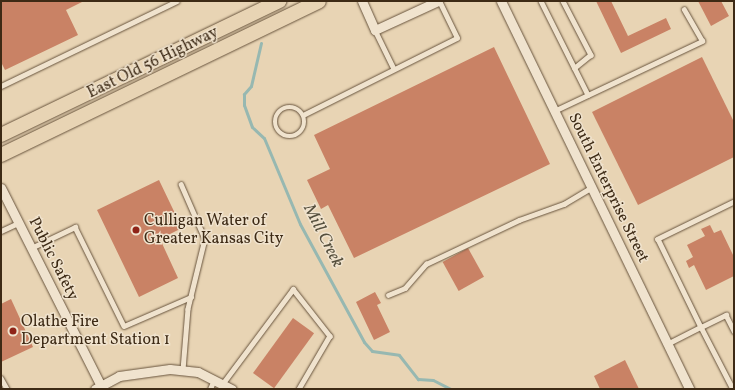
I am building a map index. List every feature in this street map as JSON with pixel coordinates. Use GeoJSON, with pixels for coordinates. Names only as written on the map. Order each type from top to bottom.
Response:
{"type":"FeatureCollection","features":[{"type":"Feature","properties":{"kind":"main road","name":"East Old 56 Highway"},"geometry":{"type":"LineString","coordinates":[[1,135],[279,1]]}},
{"type":"Feature","properties":{"kind":"main road","name":"East Old 56 Highway"},"geometry":{"type":"LineString","coordinates":[[1,155],[319,1]]}},
{"type":"Feature","properties":{"kind":"street"},"geometry":{"type":"LineString","coordinates":[[362,1],[375,30],[438,1]]}},
{"type":"Feature","properties":{"kind":"street","name":"South Enterprise Street"},"geometry":{"type":"LineString","coordinates":[[500,1],[689,389]]}},
{"type":"Feature","properties":{"kind":"street","name":"Public Safety"},"geometry":{"type":"LineString","coordinates":[[1,188],[99,388]]}},
{"type":"Feature","properties":{"kind":"street"},"geometry":{"type":"LineString","coordinates":[[99,388],[135,372],[183,370],[219,380],[232,389]]}},
{"type":"Feature","properties":{"kind":"lane"},"geometry":{"type":"LineString","coordinates":[[1,80],[2,85],[177,1]]}},
{"type":"Feature","properties":{"kind":"lane"},"geometry":{"type":"LineString","coordinates":[[303,115],[457,38],[438,1]]}},
{"type":"Feature","properties":{"kind":"lane"},"geometry":{"type":"LineString","coordinates":[[541,1],[588,95]]}},
{"type":"Feature","properties":{"kind":"lane"},"geometry":{"type":"LineString","coordinates":[[564,1],[591,55],[575,68]]}},
{"type":"Feature","properties":{"kind":"lane"},"geometry":{"type":"LineString","coordinates":[[554,111],[702,41],[684,10]]}},
{"type":"Feature","properties":{"kind":"lane"},"geometry":{"type":"LineString","coordinates":[[375,30],[394,69]]}},
{"type":"Feature","properties":{"kind":"lane"},"geometry":{"type":"LineString","coordinates":[[291,108],[303,115],[304,126],[299,134],[286,137],[278,132],[276,118],[281,110],[291,108]]}},
{"type":"Feature","properties":{"kind":"lane"},"geometry":{"type":"LineString","coordinates":[[181,184],[205,239],[191,297],[183,370]]}},
{"type":"Feature","properties":{"kind":"lane"},"geometry":{"type":"LineString","coordinates":[[388,295],[406,288],[426,264],[519,220],[564,204],[591,188]]}},
{"type":"Feature","properties":{"kind":"lane"},"geometry":{"type":"LineString","coordinates":[[733,389],[658,239],[734,202]]}},
{"type":"Feature","properties":{"kind":"lane"},"geometry":{"type":"LineString","coordinates":[[1,232],[18,223]]}},
{"type":"Feature","properties":{"kind":"lane"},"geometry":{"type":"LineString","coordinates":[[31,248],[74,227],[124,326],[191,297]]}},
{"type":"Feature","properties":{"kind":"lane"},"geometry":{"type":"LineString","coordinates":[[210,389],[294,289],[330,336],[299,389]]}},
{"type":"Feature","properties":{"kind":"lane"},"geometry":{"type":"LineString","coordinates":[[667,344],[726,315],[734,331]]}},
{"type":"Feature","properties":{"kind":"lane"},"geometry":{"type":"LineString","coordinates":[[2,381],[7,389]]}},
{"type":"Feature","properties":{"kind":"building"},"geometry":{"type":"Polygon","coordinates":[[[1,1],[84,1],[66,10],[78,35],[5,70],[1,62],[1,1]]]}},
{"type":"Feature","properties":{"kind":"building"},"geometry":{"type":"Polygon","coordinates":[[[596,1],[611,1],[628,36],[666,18],[671,29],[621,53],[596,1]]]}},
{"type":"Feature","properties":{"kind":"building"},"geometry":{"type":"Polygon","coordinates":[[[698,1],[721,1],[729,16],[711,26],[698,1]]]}},
{"type":"Feature","properties":{"kind":"building"},"geometry":{"type":"Polygon","coordinates":[[[494,47],[550,164],[354,258],[328,205],[321,209],[307,180],[330,169],[314,135],[494,47]]]}},
{"type":"Feature","properties":{"kind":"building"},"geometry":{"type":"Polygon","coordinates":[[[702,57],[734,122],[734,157],[638,205],[592,112],[702,57]]]}},
{"type":"Feature","properties":{"kind":"building"},"geometry":{"type":"Polygon","coordinates":[[[159,180],[182,228],[160,239],[178,278],[139,297],[97,210],[159,180]]]}},
{"type":"Feature","properties":{"kind":"building"},"geometry":{"type":"Polygon","coordinates":[[[710,225],[714,233],[721,230],[734,257],[734,276],[706,290],[694,265],[689,268],[686,261],[693,257],[687,245],[705,236],[701,229],[710,225]]]}},
{"type":"Feature","properties":{"kind":"building"},"geometry":{"type":"Polygon","coordinates":[[[468,248],[484,277],[459,291],[443,262],[468,248]]]}},
{"type":"Feature","properties":{"kind":"building"},"geometry":{"type":"Polygon","coordinates":[[[375,292],[381,303],[377,305],[390,332],[374,340],[356,302],[375,292]]]}},
{"type":"Feature","properties":{"kind":"building","name":"Olathe Fire Department Station 1"},"geometry":{"type":"Polygon","coordinates":[[[11,299],[33,347],[1,362],[1,304],[11,299]]]}},
{"type":"Feature","properties":{"kind":"building"},"geometry":{"type":"Polygon","coordinates":[[[293,318],[314,333],[274,388],[253,373],[293,318]]]}},
{"type":"Feature","properties":{"kind":"building"},"geometry":{"type":"Polygon","coordinates":[[[625,360],[639,389],[600,389],[594,376],[625,360]]]}},
{"type":"Feature","properties":{"kind":"waterway","name":"Mill Creek"},"geometry":{"type":"LineString","coordinates":[[261,43],[251,86],[244,94],[244,105],[252,127],[264,138],[300,224],[364,342],[372,351],[399,355],[418,379],[433,380],[451,389]]}},
{"type":"Feature","properties":{"kind":"place","name":"Culligan Water of Greater Kansas City"},"geometry":{"type":"Point","coordinates":[136,230]}},
{"type":"Feature","properties":{"kind":"place","name":"Olathe Fire Department Station 1"},"geometry":{"type":"Point","coordinates":[13,331]}}]}
